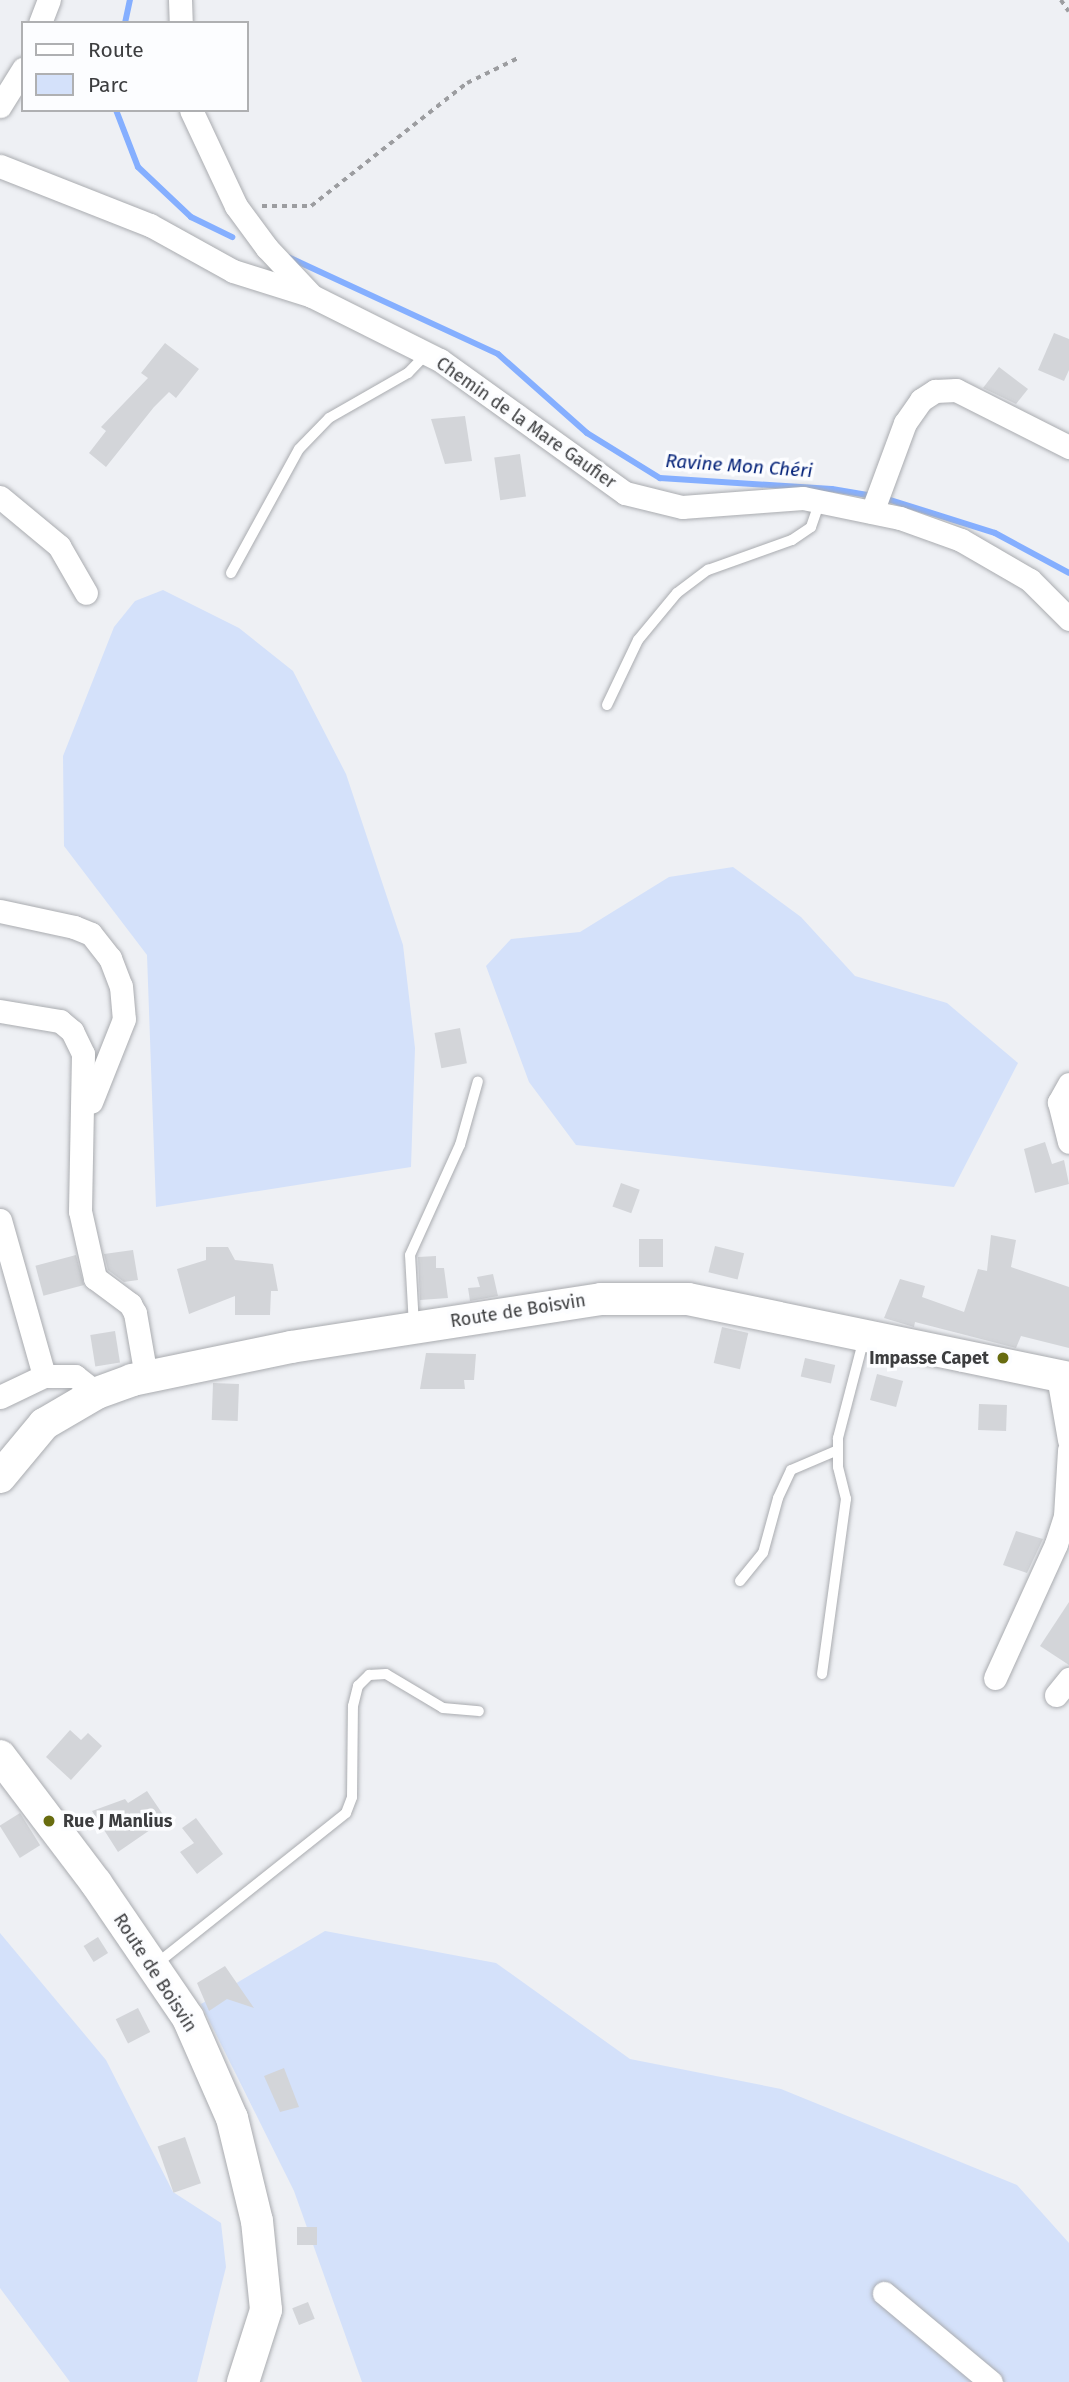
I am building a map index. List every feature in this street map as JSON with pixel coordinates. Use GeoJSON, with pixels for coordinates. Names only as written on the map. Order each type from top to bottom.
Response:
{"type":"FeatureCollection","features":[{"type":"Feature","properties":{"kind":"main road","name":"Route de Boisvin"},"geometry":{"type":"LineString","coordinates":[[0,1476],[44,1424],[97,1393],[146,1376],[507,1310],[601,1299],[688,1299],[1063,1377]]}},
{"type":"Feature","properties":{"kind":"main road","name":"Route de Boisvin"},"geometry":{"type":"LineString","coordinates":[[0,1756],[188,2018],[232,2118],[257,2221],[266,2310],[243,2382]]}},
{"type":"Feature","properties":{"kind":"street"},"geometry":{"type":"LineString","coordinates":[[41,21],[49,0]]}},
{"type":"Feature","properties":{"kind":"street"},"geometry":{"type":"LineString","coordinates":[[180,0],[181,21]]}},
{"type":"Feature","properties":{"kind":"street"},"geometry":{"type":"LineString","coordinates":[[0,106],[21,72]]}},
{"type":"Feature","properties":{"kind":"street","name":"Chemin de la Mare Gaufier"},"geometry":{"type":"LineString","coordinates":[[192,112],[236,206],[267,248],[312,296],[427,353],[625,493],[682,507],[803,498],[872,512],[961,540],[1030,580],[1069,619]]}},
{"type":"Feature","properties":{"kind":"street"},"geometry":{"type":"LineString","coordinates":[[0,166],[150,225],[233,271],[312,296]]}},
{"type":"Feature","properties":{"kind":"street"},"geometry":{"type":"LineString","coordinates":[[872,512],[905,423],[921,400],[935,391],[956,390],[1069,447]]}},
{"type":"Feature","properties":{"kind":"street"},"geometry":{"type":"LineString","coordinates":[[0,497],[59,546],[86,593]]}},
{"type":"Feature","properties":{"kind":"street"},"geometry":{"type":"LineString","coordinates":[[0,911],[74,927],[91,934],[110,958],[117,976],[124,1019],[84,1118]]}},
{"type":"Feature","properties":{"kind":"street"},"geometry":{"type":"LineString","coordinates":[[0,1011],[60,1021],[72,1031],[83,1054],[84,1118],[80,1211],[92,1269],[102,1287],[130,1304],[135,1313],[146,1376]]}},
{"type":"Feature","properties":{"kind":"street"},"geometry":{"type":"LineString","coordinates":[[1069,1084],[1059,1102],[1069,1142]]}},
{"type":"Feature","properties":{"kind":"street"},"geometry":{"type":"LineString","coordinates":[[0,1220],[44,1376]]}},
{"type":"Feature","properties":{"kind":"street"},"geometry":{"type":"LineString","coordinates":[[0,1397],[44,1376],[75,1377],[97,1393]]}},
{"type":"Feature","properties":{"kind":"street"},"geometry":{"type":"LineString","coordinates":[[1063,1377],[1069,1440]]}},
{"type":"Feature","properties":{"kind":"street"},"geometry":{"type":"LineString","coordinates":[[995,1678],[1056,1544],[1065,1516],[1069,1450]]}},
{"type":"Feature","properties":{"kind":"street"},"geometry":{"type":"LineString","coordinates":[[884,2292],[990,2382]]}},
{"type":"Feature","properties":{"kind":"lane"},"geometry":{"type":"LineString","coordinates":[[230,573],[299,449],[329,418],[408,373],[427,353]]}},
{"type":"Feature","properties":{"kind":"lane"},"geometry":{"type":"LineString","coordinates":[[607,705],[638,640],[677,593],[708,570],[792,540],[811,527],[820,501]]}},
{"type":"Feature","properties":{"kind":"lane"},"geometry":{"type":"LineString","coordinates":[[414,1329],[410,1255],[460,1145],[478,1081]]}},
{"type":"Feature","properties":{"kind":"lane"},"geometry":{"type":"LineString","coordinates":[[822,1674],[846,1499],[838,1450],[864,1335]]}},
{"type":"Feature","properties":{"kind":"lane"},"geometry":{"type":"LineString","coordinates":[[740,1581],[763,1553],[778,1498],[791,1471],[838,1450]]}},
{"type":"Feature","properties":{"kind":"lane"},"geometry":{"type":"LineString","coordinates":[[153,1966],[346,1813],[352,1797],[353,1706],[358,1686],[369,1675],[387,1674],[443,1708],[479,1710]]}},
{"type":"Feature","properties":{"kind":"path"},"geometry":{"type":"LineString","coordinates":[[1061,0],[1069,12]]}},
{"type":"Feature","properties":{"kind":"path"},"geometry":{"type":"LineString","coordinates":[[236,206],[311,206],[467,83],[518,58]]}},
{"type":"Feature","properties":{"kind":"green space"},"geometry":{"type":"Polygon","coordinates":[[[163,590],[239,628],[293,671],[346,774],[403,945],[415,1048],[411,1167],[156,1207],[147,955],[64,846],[63,756],[114,627],[135,601],[163,590]]]}},
{"type":"Feature","properties":{"kind":"green space"},"geometry":{"type":"Polygon","coordinates":[[[733,867],[801,917],[855,976],[947,1003],[1018,1063],[954,1187],[576,1145],[529,1082],[486,966],[511,939],[580,932],[669,877],[733,867]]]}},
{"type":"Feature","properties":{"kind":"green space"},"geometry":{"type":"Polygon","coordinates":[[[325,1931],[496,1963],[630,2059],[781,2089],[1017,2185],[1069,2243],[1069,2382],[362,2382],[294,2191],[201,2004],[325,1931]]]}},
{"type":"Feature","properties":{"kind":"green space"},"geometry":{"type":"Polygon","coordinates":[[[0,1933],[106,2060],[173,2192],[221,2223],[226,2267],[197,2382],[70,2382],[0,2288],[0,1933]]]}},
{"type":"Feature","properties":{"kind":"building"},"geometry":{"type":"Polygon","coordinates":[[[1054,333],[1069,339],[1069,370],[1064,381],[1038,370],[1054,333]]]}},
{"type":"Feature","properties":{"kind":"building"},"geometry":{"type":"Polygon","coordinates":[[[165,343],[199,369],[176,398],[169,392],[154,407],[106,467],[89,453],[106,431],[101,427],[148,378],[141,373],[165,343]]]}},
{"type":"Feature","properties":{"kind":"building"},"geometry":{"type":"Polygon","coordinates":[[[999,367],[1028,389],[1016,404],[983,388],[999,367]]]}},
{"type":"Feature","properties":{"kind":"building"},"geometry":{"type":"Polygon","coordinates":[[[465,416],[472,461],[445,464],[431,419],[465,416]]]}},
{"type":"Feature","properties":{"kind":"building"},"geometry":{"type":"Polygon","coordinates":[[[520,454],[526,497],[500,500],[494,458],[520,454]]]}},
{"type":"Feature","properties":{"kind":"building"},"geometry":{"type":"Polygon","coordinates":[[[460,1028],[467,1063],[441,1068],[434,1033],[460,1028]]]}},
{"type":"Feature","properties":{"kind":"building"},"geometry":{"type":"Polygon","coordinates":[[[1045,1142],[1052,1164],[1064,1160],[1069,1184],[1035,1193],[1024,1149],[1045,1142]]]}},
{"type":"Feature","properties":{"kind":"building"},"geometry":{"type":"Polygon","coordinates":[[[621,1183],[640,1190],[631,1213],[612,1206],[621,1183]]]}},
{"type":"Feature","properties":{"kind":"building"},"geometry":{"type":"Polygon","coordinates":[[[991,1235],[1016,1240],[1011,1267],[1069,1287],[1069,1348],[1021,1336],[1016,1348],[915,1322],[914,1327],[884,1318],[900,1279],[925,1286],[922,1297],[964,1312],[978,1269],[987,1271],[991,1235]]]}},
{"type":"Feature","properties":{"kind":"building"},"geometry":{"type":"Polygon","coordinates":[[[639,1239],[663,1239],[663,1267],[639,1267],[639,1239]]]}},
{"type":"Feature","properties":{"kind":"building"},"geometry":{"type":"Polygon","coordinates":[[[715,1246],[744,1253],[738,1279],[708,1272],[715,1246]]]}},
{"type":"Feature","properties":{"kind":"building"},"geometry":{"type":"Polygon","coordinates":[[[206,1247],[228,1247],[235,1260],[273,1264],[278,1291],[271,1291],[270,1315],[235,1315],[235,1296],[189,1314],[177,1269],[206,1260],[206,1247]]]}},
{"type":"Feature","properties":{"kind":"building"},"geometry":{"type":"Polygon","coordinates":[[[133,1250],[138,1280],[124,1282],[108,1270],[104,1254],[133,1250]]]}},
{"type":"Feature","properties":{"kind":"building"},"geometry":{"type":"Polygon","coordinates":[[[76,1255],[84,1285],[43,1296],[35,1266],[76,1255]]]}},
{"type":"Feature","properties":{"kind":"building"},"geometry":{"type":"Polygon","coordinates":[[[436,1256],[436,1268],[444,1268],[448,1298],[420,1300],[418,1257],[436,1256]]]}},
{"type":"Feature","properties":{"kind":"building"},"geometry":{"type":"Polygon","coordinates":[[[493,1274],[498,1296],[470,1301],[468,1288],[480,1287],[477,1277],[493,1274]]]}},
{"type":"Feature","properties":{"kind":"building"},"geometry":{"type":"Polygon","coordinates":[[[722,1327],[748,1333],[740,1369],[714,1363],[722,1327]]]}},
{"type":"Feature","properties":{"kind":"building"},"geometry":{"type":"Polygon","coordinates":[[[115,1331],[120,1363],[95,1367],[90,1335],[115,1331]]]}},
{"type":"Feature","properties":{"kind":"building"},"geometry":{"type":"Polygon","coordinates":[[[426,1353],[476,1354],[474,1380],[464,1380],[465,1389],[420,1389],[426,1353]]]}},
{"type":"Feature","properties":{"kind":"building"},"geometry":{"type":"Polygon","coordinates":[[[805,1358],[835,1365],[831,1383],[801,1377],[805,1358]]]}},
{"type":"Feature","properties":{"kind":"building"},"geometry":{"type":"Polygon","coordinates":[[[877,1374],[903,1381],[896,1407],[870,1400],[877,1374]]]}},
{"type":"Feature","properties":{"kind":"building"},"geometry":{"type":"Polygon","coordinates":[[[213,1383],[239,1384],[238,1421],[212,1420],[213,1383]]]}},
{"type":"Feature","properties":{"kind":"building"},"geometry":{"type":"Polygon","coordinates":[[[979,1404],[1007,1405],[1006,1431],[978,1430],[979,1404]]]}},
{"type":"Feature","properties":{"kind":"building"},"geometry":{"type":"Polygon","coordinates":[[[1016,1531],[1043,1539],[1027,1573],[1003,1565],[1016,1531]]]}},
{"type":"Feature","properties":{"kind":"building"},"geometry":{"type":"Polygon","coordinates":[[[1069,1602],[1069,1665],[1040,1646],[1069,1602]]]}},
{"type":"Feature","properties":{"kind":"building"},"geometry":{"type":"Polygon","coordinates":[[[70,1730],[81,1740],[88,1733],[102,1746],[71,1780],[46,1757],[70,1730]]]}},
{"type":"Feature","properties":{"kind":"building"},"geometry":{"type":"Polygon","coordinates":[[[147,1791],[166,1819],[118,1852],[92,1811],[125,1799],[128,1803],[147,1791]]]}},
{"type":"Feature","properties":{"kind":"building"},"geometry":{"type":"Polygon","coordinates":[[[20,1813],[40,1845],[20,1858],[0,1825],[20,1813]]]}},
{"type":"Feature","properties":{"kind":"building"},"geometry":{"type":"Polygon","coordinates":[[[196,1818],[223,1854],[197,1874],[180,1852],[194,1843],[182,1828],[196,1818]]]}},
{"type":"Feature","properties":{"kind":"building"},"geometry":{"type":"Polygon","coordinates":[[[98,1937],[108,1953],[94,1962],[84,1946],[98,1937]]]}},
{"type":"Feature","properties":{"kind":"building"},"geometry":{"type":"Polygon","coordinates":[[[225,1966],[254,2008],[227,1999],[209,2011],[197,1983],[225,1966]]]}},
{"type":"Feature","properties":{"kind":"building"},"geometry":{"type":"Polygon","coordinates":[[[138,2008],[150,2032],[128,2043],[116,2019],[138,2008]]]}},
{"type":"Feature","properties":{"kind":"building"},"geometry":{"type":"Polygon","coordinates":[[[284,2068],[299,2107],[280,2112],[264,2076],[284,2068]]]}},
{"type":"Feature","properties":{"kind":"building"},"geometry":{"type":"Polygon","coordinates":[[[185,2137],[201,2183],[174,2193],[158,2146],[185,2137]]]}},
{"type":"Feature","properties":{"kind":"building"},"geometry":{"type":"Polygon","coordinates":[[[297,2227],[317,2227],[317,2245],[297,2245],[297,2227]]]}},
{"type":"Feature","properties":{"kind":"building"},"geometry":{"type":"Polygon","coordinates":[[[308,2302],[315,2319],[299,2325],[292,2308],[308,2302]]]}},
{"type":"Feature","properties":{"kind":"waterway"},"geometry":{"type":"LineString","coordinates":[[125,21],[130,0]]}},
{"type":"Feature","properties":{"kind":"waterway"},"geometry":{"type":"LineString","coordinates":[[117,112],[138,167],[191,217],[232,237]]}},
{"type":"Feature","properties":{"kind":"waterway","name":"Ravine Mon Chéri"},"geometry":{"type":"LineString","coordinates":[[288,257],[498,354],[587,433],[660,478],[832,489],[873,496]]}},
{"type":"Feature","properties":{"kind":"waterway","name":"Ravine Mon Chéri"},"geometry":{"type":"LineString","coordinates":[[884,498],[995,533],[1069,573]]}},
{"type":"Feature","properties":{"kind":"place","name":"Impasse Capet"},"geometry":{"type":"Point","coordinates":[1003,1358]}},
{"type":"Feature","properties":{"kind":"place","name":"Rue J Manlius"},"geometry":{"type":"Point","coordinates":[49,1821]}}]}
